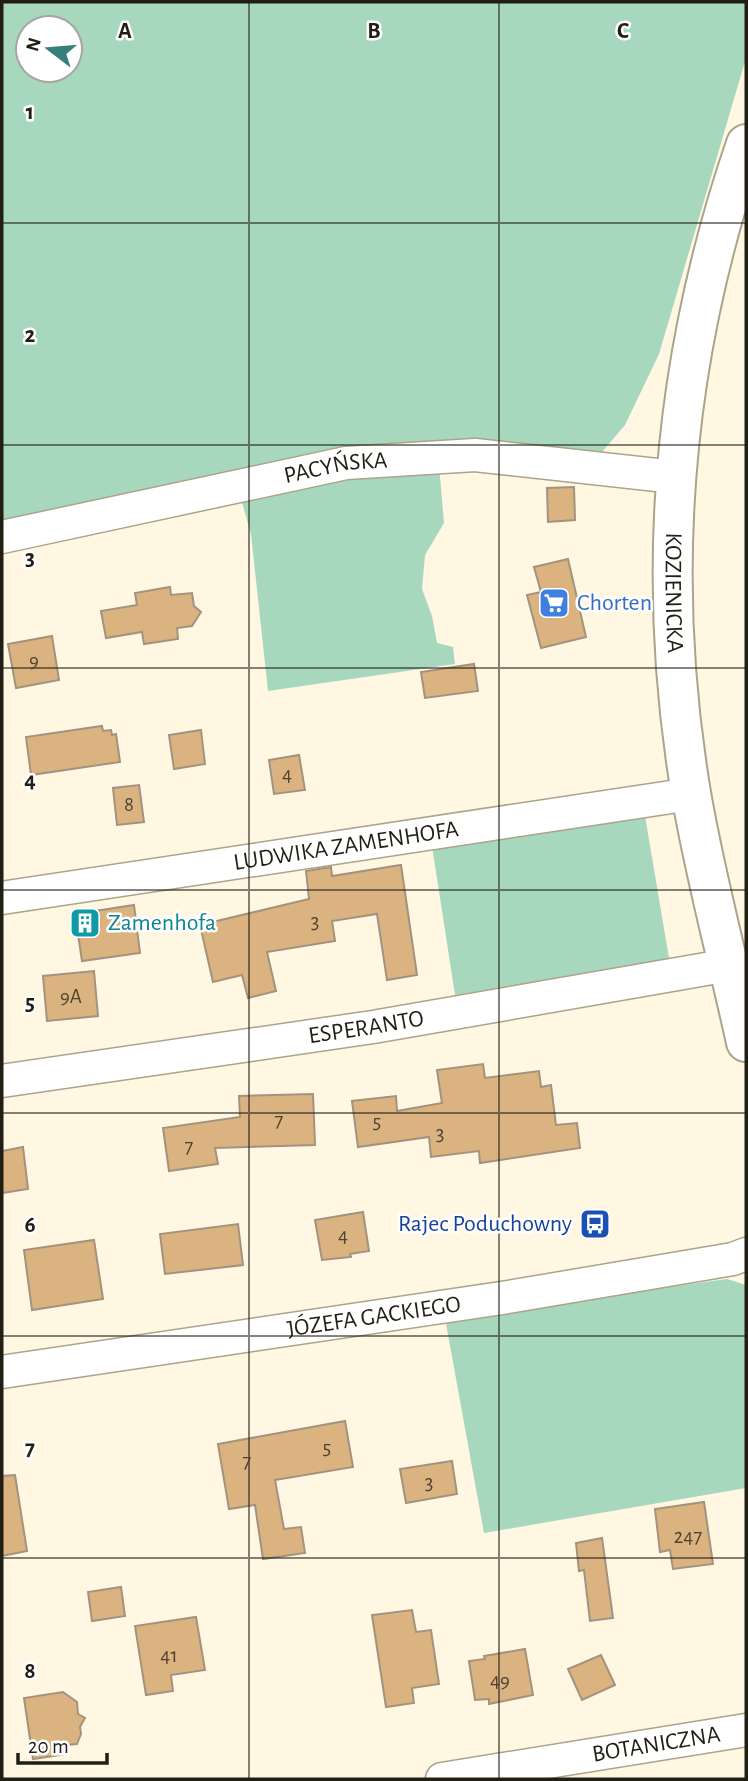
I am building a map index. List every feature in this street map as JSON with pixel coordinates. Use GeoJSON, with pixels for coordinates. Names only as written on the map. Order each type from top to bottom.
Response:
{"type":"FeatureCollection","features":[{"type":"Feature","properties":{"kind":"main road","name":"KOZIENICKA"},"geometry":{"type":"LineString","coordinates":[[746,144],[701,306],[682,412],[671,552],[679,698],[691,794],[746,1042]]}},
{"type":"Feature","properties":{"kind":"street","name":"PACYŃSKA"},"geometry":{"type":"LineString","coordinates":[[2,537],[299,472],[383,459],[475,455],[675,477]]}},
{"type":"Feature","properties":{"kind":"street","name":"LUDWIKA ZAMENHOFA"},"geometry":{"type":"LineString","coordinates":[[2,898],[691,794]]}},
{"type":"Feature","properties":{"kind":"street","name":"ESPERANTO"},"geometry":{"type":"LineString","coordinates":[[2,1082],[373,1027],[729,965]]}},
{"type":"Feature","properties":{"kind":"street","name":"JÓZEFA GACKIEGO"},"geometry":{"type":"LineString","coordinates":[[2,1372],[508,1297],[733,1259],[746,1254]]}},
{"type":"Feature","properties":{"kind":"street","name":"BOTANICZNA"},"geometry":{"type":"LineString","coordinates":[[442,1779],[483,1776],[746,1730]]}},
{"type":"Feature","properties":{"kind":"green space"},"geometry":{"type":"Polygon","coordinates":[[[2,2],[746,2],[746,58],[659,354],[625,425],[596,459],[505,442],[437,442],[444,523],[425,555],[422,589],[432,616],[437,643],[453,647],[455,664],[268,691],[251,534],[233,471],[2,524],[2,2]]]}},
{"type":"Feature","properties":{"kind":"green space"},"geometry":{"type":"Polygon","coordinates":[[[645,816],[670,964],[455,995],[432,846],[645,816]]]}},
{"type":"Feature","properties":{"kind":"green space"},"geometry":{"type":"Polygon","coordinates":[[[727,1279],[746,1285],[746,1488],[484,1533],[445,1318],[727,1279]]]}},
{"type":"Feature","properties":{"kind":"building"},"geometry":{"type":"Polygon","coordinates":[[[574,487],[575,520],[548,522],[547,488],[574,487]]]}},
{"type":"Feature","properties":{"kind":"building","name":"Chorten"},"geometry":{"type":"Polygon","coordinates":[[[568,559],[586,637],[541,648],[527,595],[541,592],[534,567],[568,559]]]}},
{"type":"Feature","properties":{"kind":"building"},"geometry":{"type":"Polygon","coordinates":[[[170,587],[171,595],[192,593],[194,606],[201,612],[192,626],[177,628],[178,639],[144,644],[142,632],[106,638],[101,611],[137,605],[135,593],[170,587]]]}},
{"type":"Feature","properties":{"kind":"building"},"geometry":{"type":"Polygon","coordinates":[[[52,636],[59,680],[16,688],[8,644],[52,636]]]}},
{"type":"Feature","properties":{"kind":"building"},"geometry":{"type":"Polygon","coordinates":[[[474,664],[478,691],[425,698],[421,672],[474,664]]]}},
{"type":"Feature","properties":{"kind":"building"},"geometry":{"type":"Polygon","coordinates":[[[102,726],[103,731],[111,730],[112,735],[116,734],[120,762],[31,775],[26,737],[102,726]]]}},
{"type":"Feature","properties":{"kind":"building"},"geometry":{"type":"Polygon","coordinates":[[[201,730],[205,764],[174,769],[169,735],[201,730]]]}},
{"type":"Feature","properties":{"kind":"building"},"geometry":{"type":"Polygon","coordinates":[[[299,755],[305,790],[274,794],[269,760],[299,755]]]}},
{"type":"Feature","properties":{"kind":"building"},"geometry":{"type":"Polygon","coordinates":[[[139,785],[144,822],[117,825],[113,788],[139,785]]]}},
{"type":"Feature","properties":{"kind":"building"},"geometry":{"type":"Polygon","coordinates":[[[401,865],[417,975],[387,980],[377,914],[332,921],[335,941],[267,952],[276,991],[248,998],[242,975],[213,982],[200,925],[309,899],[306,871],[331,867],[332,876],[401,865]]]}},
{"type":"Feature","properties":{"kind":"building"},"geometry":{"type":"Polygon","coordinates":[[[134,905],[140,953],[82,961],[75,914],[134,905]]]}},
{"type":"Feature","properties":{"kind":"building"},"geometry":{"type":"Polygon","coordinates":[[[94,971],[98,1016],[47,1021],[43,976],[94,971]]]}},
{"type":"Feature","properties":{"kind":"building"},"geometry":{"type":"Polygon","coordinates":[[[483,1064],[485,1078],[539,1071],[541,1087],[551,1085],[556,1125],[577,1123],[580,1148],[480,1163],[479,1151],[431,1157],[429,1137],[358,1147],[352,1101],[396,1096],[397,1111],[442,1103],[437,1070],[483,1064]]]}},
{"type":"Feature","properties":{"kind":"building"},"geometry":{"type":"Polygon","coordinates":[[[313,1094],[315,1145],[215,1148],[218,1164],[169,1171],[163,1128],[240,1117],[239,1096],[313,1094]]]}},
{"type":"Feature","properties":{"kind":"building"},"geometry":{"type":"Polygon","coordinates":[[[23,1147],[28,1189],[2,1193],[2,1151],[23,1147]]]}},
{"type":"Feature","properties":{"kind":"building"},"geometry":{"type":"Polygon","coordinates":[[[363,1212],[369,1251],[350,1254],[351,1257],[322,1260],[315,1220],[363,1212]]]}},
{"type":"Feature","properties":{"kind":"building"},"geometry":{"type":"Polygon","coordinates":[[[238,1224],[243,1265],[165,1274],[160,1234],[238,1224]]]}},
{"type":"Feature","properties":{"kind":"building"},"geometry":{"type":"Polygon","coordinates":[[[94,1240],[103,1299],[32,1310],[24,1250],[94,1240]]]}},
{"type":"Feature","properties":{"kind":"building"},"geometry":{"type":"Polygon","coordinates":[[[345,1421],[353,1467],[275,1480],[284,1529],[301,1527],[305,1553],[263,1559],[255,1505],[229,1509],[218,1444],[345,1421]]]}},
{"type":"Feature","properties":{"kind":"building"},"geometry":{"type":"Polygon","coordinates":[[[452,1461],[457,1494],[406,1503],[400,1469],[452,1461]]]}},
{"type":"Feature","properties":{"kind":"building"},"geometry":{"type":"Polygon","coordinates":[[[15,1475],[27,1551],[2,1556],[2,1476],[15,1475]]]}},
{"type":"Feature","properties":{"kind":"building"},"geometry":{"type":"Polygon","coordinates":[[[704,1502],[713,1564],[673,1569],[670,1550],[660,1552],[655,1509],[704,1502]]]}},
{"type":"Feature","properties":{"kind":"building"},"geometry":{"type":"Polygon","coordinates":[[[602,1538],[613,1618],[590,1621],[584,1570],[579,1571],[576,1543],[602,1538]]]}},
{"type":"Feature","properties":{"kind":"building"},"geometry":{"type":"Polygon","coordinates":[[[121,1587],[125,1616],[92,1621],[88,1592],[121,1587]]]}},
{"type":"Feature","properties":{"kind":"building"},"geometry":{"type":"Polygon","coordinates":[[[412,1610],[416,1632],[431,1630],[439,1684],[412,1688],[414,1703],[386,1707],[372,1615],[412,1610]]]}},
{"type":"Feature","properties":{"kind":"building"},"geometry":{"type":"Polygon","coordinates":[[[196,1617],[205,1670],[171,1675],[173,1691],[146,1695],[135,1626],[196,1617]]]}},
{"type":"Feature","properties":{"kind":"building"},"geometry":{"type":"Polygon","coordinates":[[[525,1649],[533,1695],[489,1704],[489,1699],[475,1700],[469,1661],[525,1649]]]}},
{"type":"Feature","properties":{"kind":"building"},"geometry":{"type":"Polygon","coordinates":[[[601,1655],[615,1685],[582,1700],[568,1669],[601,1655]]]}},
{"type":"Feature","properties":{"kind":"building"},"geometry":{"type":"Polygon","coordinates":[[[63,1692],[77,1702],[78,1714],[85,1718],[80,1727],[81,1734],[77,1744],[66,1745],[67,1754],[33,1759],[24,1698],[63,1692]]]}},
{"type":"Feature","properties":{"kind":"place","name":"Chorten"},"geometry":{"type":"Point","coordinates":[554,603]}},
{"type":"Feature","properties":{"kind":"place","name":"Zamenhofa"},"geometry":{"type":"Point","coordinates":[85,923]}},
{"type":"Feature","properties":{"kind":"place","name":"Rajec Poduchowny"},"geometry":{"type":"Point","coordinates":[595,1224]}}]}
